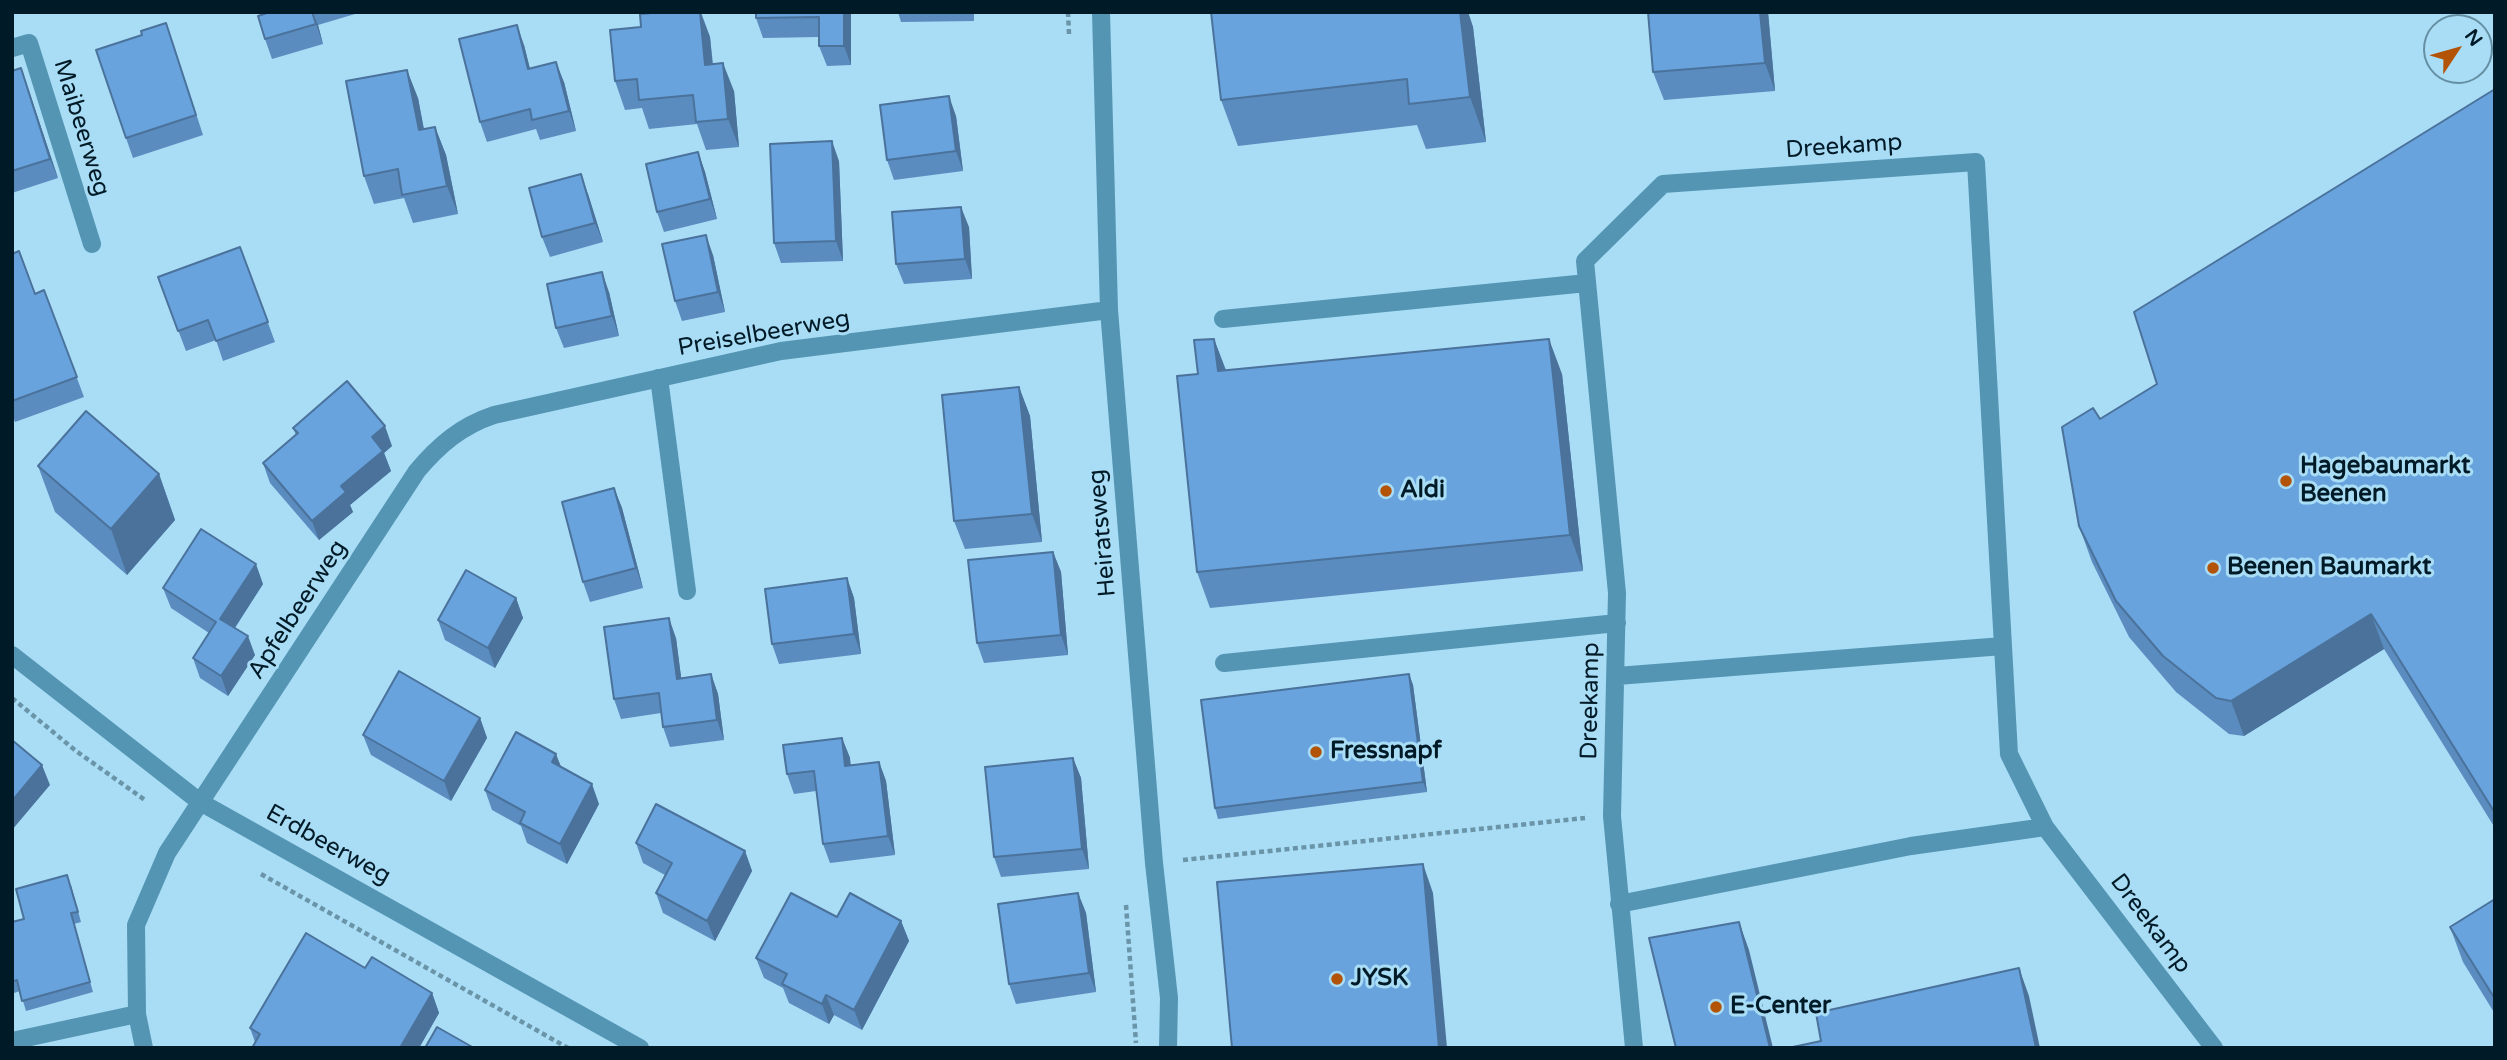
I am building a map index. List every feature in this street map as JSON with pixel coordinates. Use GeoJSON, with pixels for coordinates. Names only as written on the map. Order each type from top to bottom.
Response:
{"type":"FeatureCollection","features":[{"type":"Feature","properties":{"kind":"street","name":"Heiratsweg"},"geometry":{"type":"LineString","coordinates":[[1101,12],[1110,310],[1154,863],[1169,998],[1168,1048]]}},
{"type":"Feature","properties":{"kind":"street","name":"Maibeerweg"},"geometry":{"type":"LineString","coordinates":[[12,48],[29,43],[92,244]]}},
{"type":"Feature","properties":{"kind":"street","name":"Dreekamp"},"geometry":{"type":"LineString","coordinates":[[1634,1048],[1612,816],[1617,593],[1585,261],[1663,184],[1976,162],[2009,754],[2045,827],[2214,1048]]}},
{"type":"Feature","properties":{"kind":"street"},"geometry":{"type":"LineString","coordinates":[[1223,319],[1587,283]]}},
{"type":"Feature","properties":{"kind":"street","name":"Preiselbeerweg"},"geometry":{"type":"LineString","coordinates":[[438,446],[470,423],[781,351],[1110,310]]}},
{"type":"Feature","properties":{"kind":"street"},"geometry":{"type":"LineString","coordinates":[[659,378],[687,591]]}},
{"type":"Feature","properties":{"kind":"street","name":"Apfelbeerweg"},"geometry":{"type":"LineString","coordinates":[[144,1048],[137,1014],[136,925],[167,853],[417,471],[438,446]]}},
{"type":"Feature","properties":{"kind":"street"},"geometry":{"type":"LineString","coordinates":[[1224,663],[1617,623]]}},
{"type":"Feature","properties":{"kind":"street"},"geometry":{"type":"LineString","coordinates":[[1617,676],[2003,646]]}},
{"type":"Feature","properties":{"kind":"street","name":"Erdbeerweg"},"geometry":{"type":"LineString","coordinates":[[12,655],[200,802],[640,1048]]}},
{"type":"Feature","properties":{"kind":"street"},"geometry":{"type":"LineString","coordinates":[[1619,904],[1911,846],[2045,827]]}},
{"type":"Feature","properties":{"kind":"street"},"geometry":{"type":"LineString","coordinates":[[12,1041],[137,1014]]}},
{"type":"Feature","properties":{"kind":"path"},"geometry":{"type":"LineString","coordinates":[[1154,863],[1612,816]]}},
{"type":"Feature","properties":{"kind":"building"},"geometry":{"type":"Polygon","coordinates":[[[270,12],[312,12],[316,24],[265,39],[258,16],[270,12]]]}},
{"type":"Feature","properties":{"kind":"building"},"geometry":{"type":"Polygon","coordinates":[[[700,12],[705,65],[723,63],[728,119],[696,122],[693,95],[639,100],[637,79],[615,81],[610,30],[641,27],[640,14],[700,12]]]}},
{"type":"Feature","properties":{"kind":"building"},"geometry":{"type":"Polygon","coordinates":[[[756,12],[844,12],[844,46],[819,46],[819,17],[756,18],[756,12]]]}},
{"type":"Feature","properties":{"kind":"building"},"geometry":{"type":"Polygon","coordinates":[[[1211,12],[1460,12],[1470,97],[1409,104],[1407,79],[1221,100],[1211,12]]]}},
{"type":"Feature","properties":{"kind":"building"},"geometry":{"type":"Polygon","coordinates":[[[1648,12],[1760,12],[1765,63],[1653,72],[1648,12]]]}},
{"type":"Feature","properties":{"kind":"building"},"geometry":{"type":"Polygon","coordinates":[[[166,23],[196,115],[126,138],[96,50],[142,35],[141,31],[166,23]]]}},
{"type":"Feature","properties":{"kind":"building"},"geometry":{"type":"Polygon","coordinates":[[[517,25],[528,69],[556,62],[569,111],[532,120],[530,109],[480,122],[459,39],[517,25]]]}},
{"type":"Feature","properties":{"kind":"building"},"geometry":{"type":"Polygon","coordinates":[[[21,68],[50,159],[12,171],[12,71],[21,68]]]}},
{"type":"Feature","properties":{"kind":"building"},"geometry":{"type":"Polygon","coordinates":[[[407,70],[419,130],[435,127],[447,186],[402,195],[398,169],[364,176],[346,81],[407,70]]]}},
{"type":"Feature","properties":{"kind":"building","name":"Hagebaumarkt Beenen"},"geometry":{"type":"Polygon","coordinates":[[[2495,89],[2495,813],[2371,614],[2231,701],[2216,698],[2163,656],[2116,601],[2079,526],[2062,427],[2093,408],[2100,419],[2157,384],[2134,312],[2495,89]]]}},
{"type":"Feature","properties":{"kind":"building"},"geometry":{"type":"Polygon","coordinates":[[[949,96],[956,151],[887,160],[880,105],[949,96]]]}},
{"type":"Feature","properties":{"kind":"building"},"geometry":{"type":"Polygon","coordinates":[[[832,141],[836,241],[774,243],[770,144],[832,141]]]}},
{"type":"Feature","properties":{"kind":"building"},"geometry":{"type":"Polygon","coordinates":[[[698,152],[710,199],[657,212],[646,164],[698,152]]]}},
{"type":"Feature","properties":{"kind":"building"},"geometry":{"type":"Polygon","coordinates":[[[581,174],[595,223],[542,237],[529,188],[581,174]]]}},
{"type":"Feature","properties":{"kind":"building"},"geometry":{"type":"Polygon","coordinates":[[[961,207],[965,259],[896,264],[892,212],[961,207]]]}},
{"type":"Feature","properties":{"kind":"building"},"geometry":{"type":"Polygon","coordinates":[[[706,235],[718,292],[675,301],[662,244],[706,235]]]}},
{"type":"Feature","properties":{"kind":"building"},"geometry":{"type":"Polygon","coordinates":[[[240,247],[268,322],[216,341],[208,320],[178,331],[158,277],[240,247]]]}},
{"type":"Feature","properties":{"kind":"building"},"geometry":{"type":"Polygon","coordinates":[[[19,251],[35,294],[44,290],[77,377],[12,401],[12,254],[19,251]]]}},
{"type":"Feature","properties":{"kind":"building"},"geometry":{"type":"Polygon","coordinates":[[[602,272],[612,316],[556,328],[547,284],[602,272]]]}},
{"type":"Feature","properties":{"kind":"building","name":"Aldi"},"geometry":{"type":"Polygon","coordinates":[[[1214,339],[1218,371],[1549,339],[1570,535],[1197,572],[1177,376],[1198,374],[1194,340],[1214,339]]]}},
{"type":"Feature","properties":{"kind":"building"},"geometry":{"type":"Polygon","coordinates":[[[347,381],[385,426],[372,437],[383,451],[341,486],[346,492],[312,521],[263,463],[298,433],[293,428],[347,381]]]}},
{"type":"Feature","properties":{"kind":"building"},"geometry":{"type":"Polygon","coordinates":[[[1019,387],[1032,514],[954,521],[942,395],[1019,387]]]}},
{"type":"Feature","properties":{"kind":"building"},"geometry":{"type":"Polygon","coordinates":[[[86,411],[159,474],[111,529],[38,466],[86,411]]]}},
{"type":"Feature","properties":{"kind":"building"},"geometry":{"type":"Polygon","coordinates":[[[614,488],[636,568],[583,582],[562,502],[614,488]]]}},
{"type":"Feature","properties":{"kind":"building"},"geometry":{"type":"Polygon","coordinates":[[[201,529],[256,564],[220,619],[248,636],[221,676],[193,658],[216,622],[163,588],[201,529]]]}},
{"type":"Feature","properties":{"kind":"building"},"geometry":{"type":"Polygon","coordinates":[[[1053,552],[1061,635],[977,643],[968,560],[1053,552]]]}},
{"type":"Feature","properties":{"kind":"building"},"geometry":{"type":"Polygon","coordinates":[[[466,570],[516,598],[488,648],[438,620],[466,570]]]}},
{"type":"Feature","properties":{"kind":"building"},"geometry":{"type":"Polygon","coordinates":[[[847,578],[854,634],[772,644],[765,589],[847,578]]]}},
{"type":"Feature","properties":{"kind":"building"},"geometry":{"type":"Polygon","coordinates":[[[669,618],[677,679],[711,674],[717,720],[663,727],[659,693],[614,699],[604,627],[669,618]]]}},
{"type":"Feature","properties":{"kind":"building"},"geometry":{"type":"Polygon","coordinates":[[[399,671],[480,718],[444,781],[363,735],[399,671]]]}},
{"type":"Feature","properties":{"kind":"building","name":"Fressnapf"},"geometry":{"type":"Polygon","coordinates":[[[1409,674],[1423,782],[1215,808],[1201,700],[1409,674]]]}},
{"type":"Feature","properties":{"kind":"building"},"geometry":{"type":"Polygon","coordinates":[[[516,732],[556,754],[552,762],[592,784],[560,844],[520,823],[525,812],[485,790],[516,732]]]}},
{"type":"Feature","properties":{"kind":"building"},"geometry":{"type":"Polygon","coordinates":[[[842,738],[845,766],[879,762],[888,836],[823,844],[814,771],[787,774],[783,745],[842,738]]]}},
{"type":"Feature","properties":{"kind":"building"},"geometry":{"type":"Polygon","coordinates":[[[12,740],[42,765],[12,801],[12,740]]]}},
{"type":"Feature","properties":{"kind":"building"},"geometry":{"type":"Polygon","coordinates":[[[1073,758],[1082,849],[994,857],[985,767],[1073,758]]]}},
{"type":"Feature","properties":{"kind":"building"},"geometry":{"type":"Polygon","coordinates":[[[656,804],[745,851],[707,921],[656,893],[672,863],[636,843],[656,804]]]}},
{"type":"Feature","properties":{"kind":"building","name":"JYSK"},"geometry":{"type":"Polygon","coordinates":[[[1423,864],[1439,1048],[1232,1048],[1217,882],[1423,864]]]}},
{"type":"Feature","properties":{"kind":"building"},"geometry":{"type":"Polygon","coordinates":[[[67,875],[78,912],[71,913],[90,982],[22,1001],[17,980],[12,982],[12,922],[24,919],[16,889],[67,875]]]}},
{"type":"Feature","properties":{"kind":"building"},"geometry":{"type":"Polygon","coordinates":[[[791,893],[837,917],[850,893],[901,921],[854,1010],[826,995],[822,1004],[782,984],[787,974],[756,958],[791,893]]]}},
{"type":"Feature","properties":{"kind":"building"},"geometry":{"type":"Polygon","coordinates":[[[1078,893],[1089,973],[1009,984],[998,904],[1078,893]]]}},
{"type":"Feature","properties":{"kind":"building"},"geometry":{"type":"Polygon","coordinates":[[[2495,899],[2495,999],[2450,927],[2495,899]]]}},
{"type":"Feature","properties":{"kind":"building","name":"E-Center"},"geometry":{"type":"Polygon","coordinates":[[[1739,922],[1770,1048],[1676,1048],[1649,938],[1739,922]]]}},
{"type":"Feature","properties":{"kind":"building"},"geometry":{"type":"Polygon","coordinates":[[[306,933],[365,968],[372,957],[432,993],[400,1048],[252,1048],[260,1034],[250,1028],[306,933]]]}},
{"type":"Feature","properties":{"kind":"building"},"geometry":{"type":"Polygon","coordinates":[[[2019,968],[2036,1048],[1788,1048],[1821,1041],[1816,1013],[2019,968]]]}},
{"type":"Feature","properties":{"kind":"building"},"geometry":{"type":"Polygon","coordinates":[[[437,1027],[474,1048],[425,1048],[437,1027]]]}},
{"type":"Feature","properties":{"kind":"place","name":"Hagebaumarkt Beenen"},"geometry":{"type":"Point","coordinates":[2286,481]}},
{"type":"Feature","properties":{"kind":"place","name":"Aldi"},"geometry":{"type":"Point","coordinates":[1386,491]}},
{"type":"Feature","properties":{"kind":"place","name":"Beenen Baumarkt"},"geometry":{"type":"Point","coordinates":[2213,568]}},
{"type":"Feature","properties":{"kind":"place","name":"Fressnapf"},"geometry":{"type":"Point","coordinates":[1316,752]}},
{"type":"Feature","properties":{"kind":"place","name":"JYSK"},"geometry":{"type":"Point","coordinates":[1337,979]}},
{"type":"Feature","properties":{"kind":"place","name":"E-Center"},"geometry":{"type":"Point","coordinates":[1716,1007]}}]}
